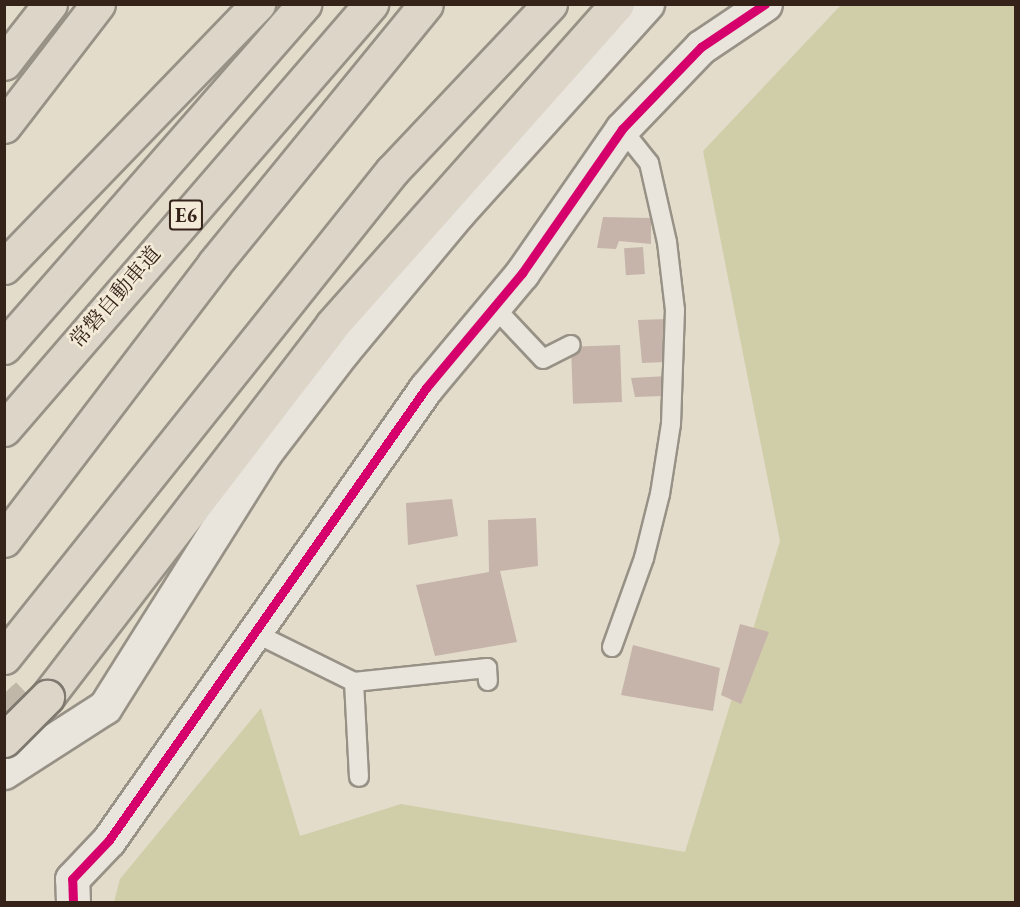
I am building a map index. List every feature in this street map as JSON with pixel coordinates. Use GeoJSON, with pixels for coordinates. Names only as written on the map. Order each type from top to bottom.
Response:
{"type":"FeatureCollection","features":[{"type":"Feature","properties":{"kind":"highway"},"geometry":{"type":"LineString","coordinates":[[4,63],[50,4]]}},
{"type":"Feature","properties":{"kind":"highway"},"geometry":{"type":"LineString","coordinates":[[4,126],[98,4]]}},
{"type":"Feature","properties":{"kind":"highway"},"geometry":{"type":"LineString","coordinates":[[4,267],[258,4]]}},
{"type":"Feature","properties":{"kind":"highway","name":"E6"},"geometry":{"type":"LineString","coordinates":[[4,347],[304,4]]}},
{"type":"Feature","properties":{"kind":"highway","name":"常磐自動車道"},"geometry":{"type":"LineString","coordinates":[[4,429],[371,4]]}},
{"type":"Feature","properties":{"kind":"highway"},"geometry":{"type":"LineString","coordinates":[[4,540],[214,264],[426,4]]}},
{"type":"Feature","properties":{"kind":"highway"},"geometry":{"type":"LineString","coordinates":[[4,657],[392,171],[550,4]]}},
{"type":"Feature","properties":{"kind":"highway"},"geometry":{"type":"LineString","coordinates":[[4,740],[47,697],[332,325],[617,4]]}},
{"type":"Feature","properties":{"kind":"street"},"geometry":{"type":"LineString","coordinates":[[4,772],[44,735],[105,707],[267,450],[343,351],[482,186],[647,4]]}},
{"type":"Feature","properties":{"kind":"street"},"geometry":{"type":"LineString","coordinates":[[73,903],[72,879],[109,840],[426,388],[522,273],[622,129],[701,47],[765,4]]}},
{"type":"Feature","properties":{"kind":"lane"},"geometry":{"type":"LineString","coordinates":[[612,647],[644,558],[660,494],[671,424],[675,310],[667,242],[649,163],[622,129]]}},
{"type":"Feature","properties":{"kind":"lane"},"geometry":{"type":"LineString","coordinates":[[494,307],[543,359],[571,345]]}},
{"type":"Feature","properties":{"kind":"lane"},"geometry":{"type":"LineString","coordinates":[[255,633],[354,682],[487,668],[488,681]]}},
{"type":"Feature","properties":{"kind":"lane"},"geometry":{"type":"LineString","coordinates":[[354,682],[359,777]]}},
{"type":"Feature","properties":{"kind":"shaded area"},"geometry":{"type":"Polygon","coordinates":[[[841,5],[1015,5],[1015,902],[114,902],[120,879],[261,708],[300,836],[401,804],[685,852],[780,541],[703,151],[841,5]]]}},
{"type":"Feature","properties":{"kind":"building"},"geometry":{"type":"Polygon","coordinates":[[[603,217],[651,218],[651,244],[619,241],[616,249],[597,248],[603,217]]]}},
{"type":"Feature","properties":{"kind":"building"},"geometry":{"type":"Polygon","coordinates":[[[643,247],[645,274],[626,275],[624,248],[643,247]]]}},
{"type":"Feature","properties":{"kind":"building"},"geometry":{"type":"Polygon","coordinates":[[[667,319],[666,362],[642,363],[638,320],[667,319]]]}},
{"type":"Feature","properties":{"kind":"building"},"geometry":{"type":"Polygon","coordinates":[[[620,345],[622,402],[573,404],[571,347],[620,345]]]}},
{"type":"Feature","properties":{"kind":"building"},"geometry":{"type":"Polygon","coordinates":[[[667,376],[663,396],[635,397],[631,378],[667,376]]]}},
{"type":"Feature","properties":{"kind":"building"},"geometry":{"type":"Polygon","coordinates":[[[452,499],[458,536],[408,545],[406,503],[452,499]]]}},
{"type":"Feature","properties":{"kind":"building"},"geometry":{"type":"Polygon","coordinates":[[[536,518],[538,566],[500,571],[517,642],[435,656],[416,585],[489,572],[488,520],[536,518]]]}},
{"type":"Feature","properties":{"kind":"building"},"geometry":{"type":"Polygon","coordinates":[[[740,624],[769,632],[741,704],[721,695],[740,624]]]}},
{"type":"Feature","properties":{"kind":"building"},"geometry":{"type":"Polygon","coordinates":[[[633,645],[720,668],[713,711],[621,695],[633,645]]]}},
{"type":"Feature","properties":{"kind":"tunnel"},"geometry":{"type":"LineString","coordinates":[[4,693],[37,728]]}},
{"type":"Feature","properties":{"kind":"cycle path"},"geometry":{"type":"LineString","coordinates":[[73,902],[72,879],[109,840],[426,388],[522,273],[622,129],[701,47],[765,4]]}}]}
